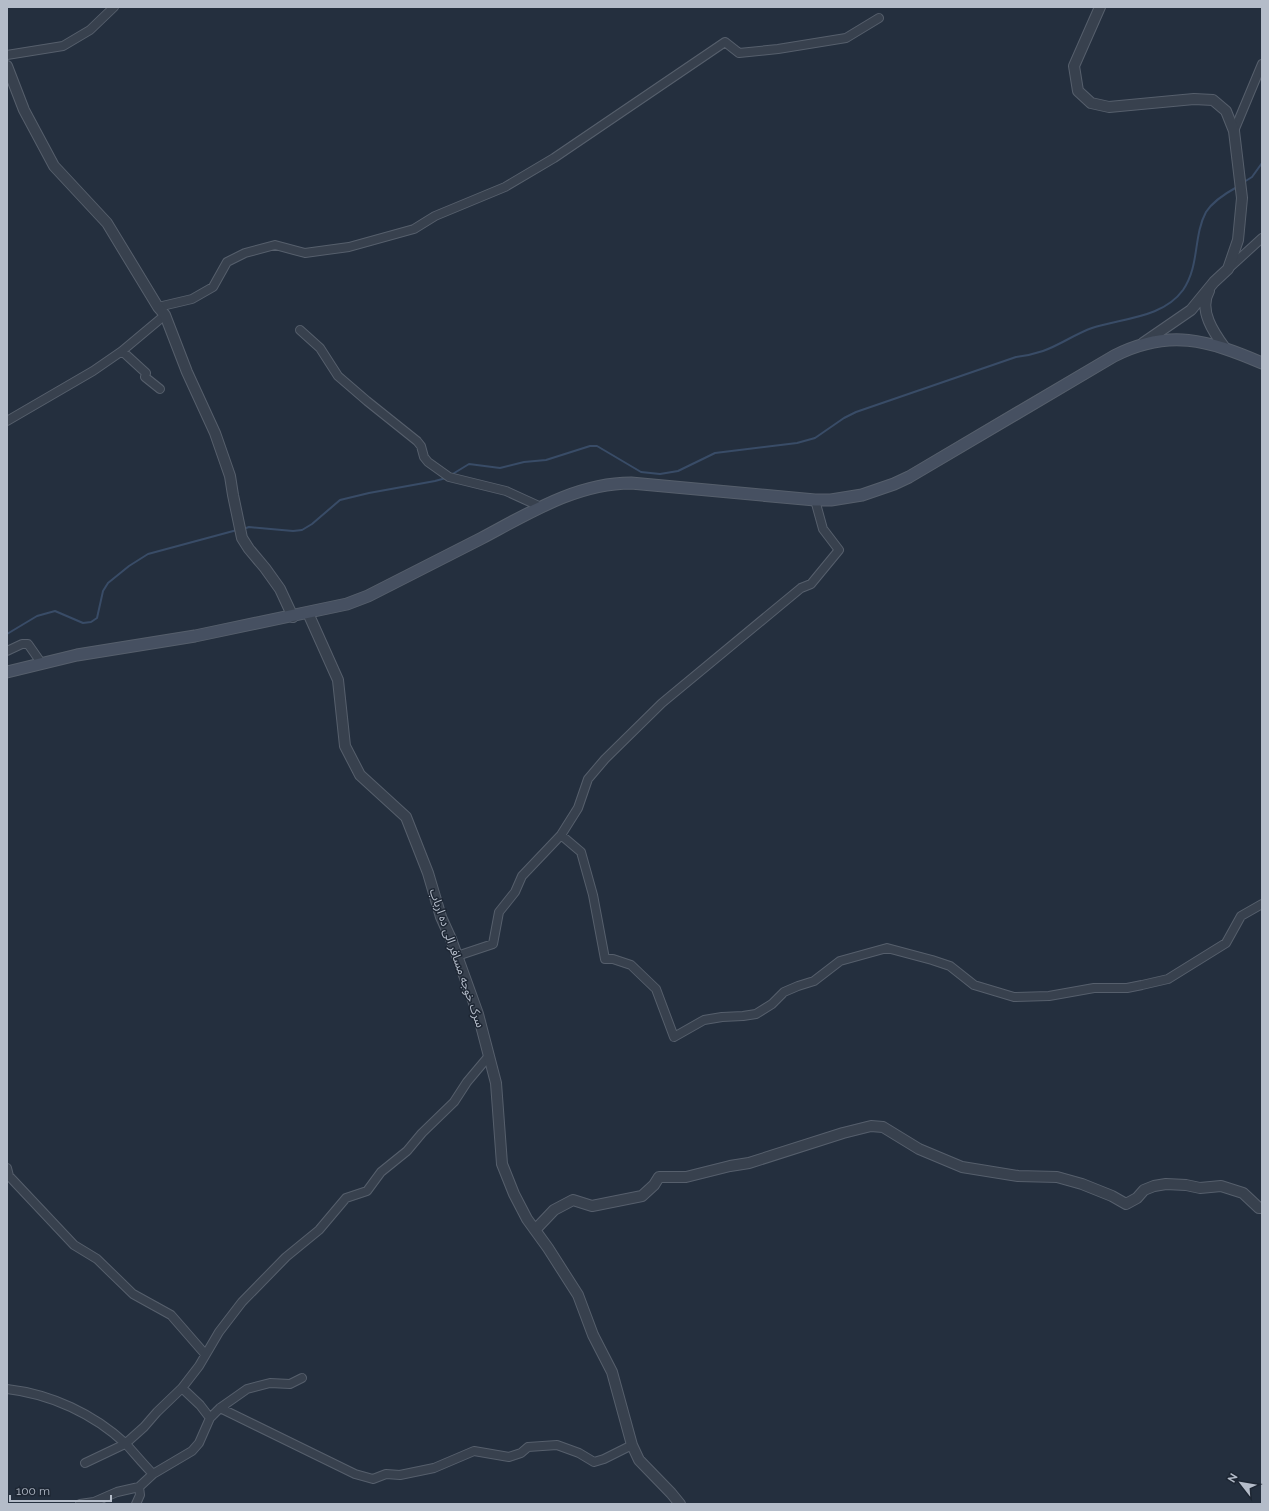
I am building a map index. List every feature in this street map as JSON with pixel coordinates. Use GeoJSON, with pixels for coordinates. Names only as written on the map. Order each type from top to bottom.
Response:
{"type":"FeatureCollection","features":[{"type":"Feature","properties":{"kind":"main road"},"geometry":{"type":"LineString","coordinates":[[7,672],[77,655],[195,636],[347,604],[368,596],[541,507],[591,487],[617,483],[631,483],[815,500],[831,500],[862,495],[909,477],[1114,356],[1128,348],[1143,343],[1177,339],[1210,344],[1225,348],[1262,363]]}},
{"type":"Feature","properties":{"kind":"street"},"geometry":{"type":"LineString","coordinates":[[7,56],[63,46],[90,30],[114,7]]}},
{"type":"Feature","properties":{"kind":"street"},"geometry":{"type":"LineString","coordinates":[[1100,7],[1074,66],[1078,92],[1092,103],[1109,107],[1194,99],[1213,100],[1226,112],[1234,131],[1242,198],[1238,240],[1228,269]]}},
{"type":"Feature","properties":{"kind":"street"},"geometry":{"type":"LineString","coordinates":[[158,307],[192,299],[213,287],[227,262],[245,252],[275,245],[305,253],[349,247],[414,229],[435,216],[505,187],[554,158],[725,42],[740,53],[808,44],[846,38],[879,18]]}},
{"type":"Feature","properties":{"kind":"street"},"geometry":{"type":"LineString","coordinates":[[1234,131],[1262,64]]}},
{"type":"Feature","properties":{"kind":"street"},"geometry":{"type":"LineString","coordinates":[[7,66],[24,110],[54,166],[95,208],[107,223],[158,307],[165,315],[187,372],[215,433],[230,476],[242,538],[249,550],[265,568],[280,589],[293,616]]}},
{"type":"Feature","properties":{"kind":"street"},"geometry":{"type":"LineString","coordinates":[[1143,343],[1191,310],[1214,282],[1262,238]]}},
{"type":"Feature","properties":{"kind":"street"},"geometry":{"type":"LineString","coordinates":[[1214,282],[1207,293],[1206,309],[1211,329],[1225,348]]}},
{"type":"Feature","properties":{"kind":"street"},"geometry":{"type":"LineString","coordinates":[[7,421],[93,371],[122,351],[165,315]]}},
{"type":"Feature","properties":{"kind":"street"},"geometry":{"type":"LineString","coordinates":[[300,330],[320,348],[338,376],[417,441],[421,446],[424,458],[439,471],[449,477],[506,491],[541,507]]}},
{"type":"Feature","properties":{"kind":"street"},"geometry":{"type":"LineString","coordinates":[[122,351],[146,373],[145,377],[160,389]]}},
{"type":"Feature","properties":{"kind":"street"},"geometry":{"type":"LineString","coordinates":[[457,956],[493,944],[499,912],[515,892],[522,876],[561,835],[578,808],[588,779],[605,759],[662,703],[801,588],[811,584],[839,550],[823,529],[815,500]]}},
{"type":"Feature","properties":{"kind":"street","name":"سرک خوجه مسافر الی ده ارباب"},"geometry":{"type":"LineString","coordinates":[[308,613],[338,680],[345,746],[360,775],[406,817],[428,873],[441,917],[478,1014],[496,1083],[502,1164],[514,1194],[527,1219],[578,1294],[593,1335],[612,1372],[632,1445],[639,1460],[680,1504]]}},
{"type":"Feature","properties":{"kind":"street"},"geometry":{"type":"LineString","coordinates":[[7,651],[22,644],[28,644],[42,664]]}},
{"type":"Feature","properties":{"kind":"street"},"geometry":{"type":"LineString","coordinates":[[561,835],[581,852],[593,895],[605,959],[613,959],[631,965],[656,989],[674,1037],[704,1020],[756,1014],[772,1004],[784,992],[814,981],[840,962],[887,948],[950,966],[974,985],[1014,997],[1049,996],[1094,988],[1127,988],[1142,985],[1168,979],[1226,944],[1242,916],[1262,904]]}},
{"type":"Feature","properties":{"kind":"street"},"geometry":{"type":"LineString","coordinates":[[85,1464],[125,1444],[144,1427],[156,1412],[182,1388],[199,1366],[219,1332],[242,1302],[286,1257],[319,1230],[346,1198],[367,1191],[381,1172],[407,1151],[422,1133],[454,1102],[467,1082],[488,1057]]}},
{"type":"Feature","properties":{"kind":"street"},"geometry":{"type":"LineString","coordinates":[[535,1230],[554,1210],[573,1200],[592,1206],[642,1196],[654,1185],[659,1177],[686,1177],[749,1163],[871,1126],[883,1127],[919,1149],[962,1167],[1018,1176],[1058,1177],[1082,1184],[1112,1196],[1126,1204],[1136,1198],[1144,1190],[1154,1186],[1172,1184],[1200,1188],[1221,1186],[1243,1193],[1259,1208],[1262,1208]]}},
{"type":"Feature","properties":{"kind":"street"},"geometry":{"type":"LineString","coordinates":[[7,1168],[9,1176],[74,1245],[97,1259],[132,1294],[171,1315],[205,1354]]}},
{"type":"Feature","properties":{"kind":"street"},"geometry":{"type":"LineString","coordinates":[[80,1504],[94,1502],[116,1492],[139,1487],[153,1474],[192,1450],[200,1443],[210,1418],[220,1408],[247,1389],[270,1383],[290,1384],[302,1378]]}},
{"type":"Feature","properties":{"kind":"street"},"geometry":{"type":"LineString","coordinates":[[7,1388],[27,1391],[48,1398],[91,1417],[125,1444],[153,1474]]}},
{"type":"Feature","properties":{"kind":"street"},"geometry":{"type":"LineString","coordinates":[[182,1388],[200,1405],[210,1418]]}},
{"type":"Feature","properties":{"kind":"street"},"geometry":{"type":"LineString","coordinates":[[220,1408],[355,1474],[373,1479],[386,1474],[400,1475],[434,1468],[474,1451],[509,1457],[528,1447],[557,1445],[579,1453],[594,1462],[604,1459],[632,1445]]}},
{"type":"Feature","properties":{"kind":"street"},"geometry":{"type":"LineString","coordinates":[[136,1504],[140,1495],[139,1487]]}},
{"type":"Feature","properties":{"kind":"waterway"},"geometry":{"type":"LineString","coordinates":[[1244,182],[1252,177],[1262,163]]}},
{"type":"Feature","properties":{"kind":"waterway"},"geometry":{"type":"LineString","coordinates":[[451,475],[469,464],[500,468],[524,462],[546,460],[590,446],[597,446],[641,472],[660,474],[678,471],[715,453],[797,443],[815,438],[844,418],[856,412],[1016,357],[1043,351],[1092,328],[1141,316],[1165,306],[1175,299],[1183,290],[1192,271],[1199,231],[1206,212],[1216,201],[1237,187]]}},
{"type":"Feature","properties":{"kind":"waterway"},"geometry":{"type":"LineString","coordinates":[[243,529],[249,527],[293,531],[302,530],[312,524],[340,500],[446,478]]}},
{"type":"Feature","properties":{"kind":"waterway"},"geometry":{"type":"LineString","coordinates":[[7,634],[37,616],[55,611],[83,623],[91,622],[97,618],[103,591],[108,583],[129,566],[148,554],[237,530]]}}]}
